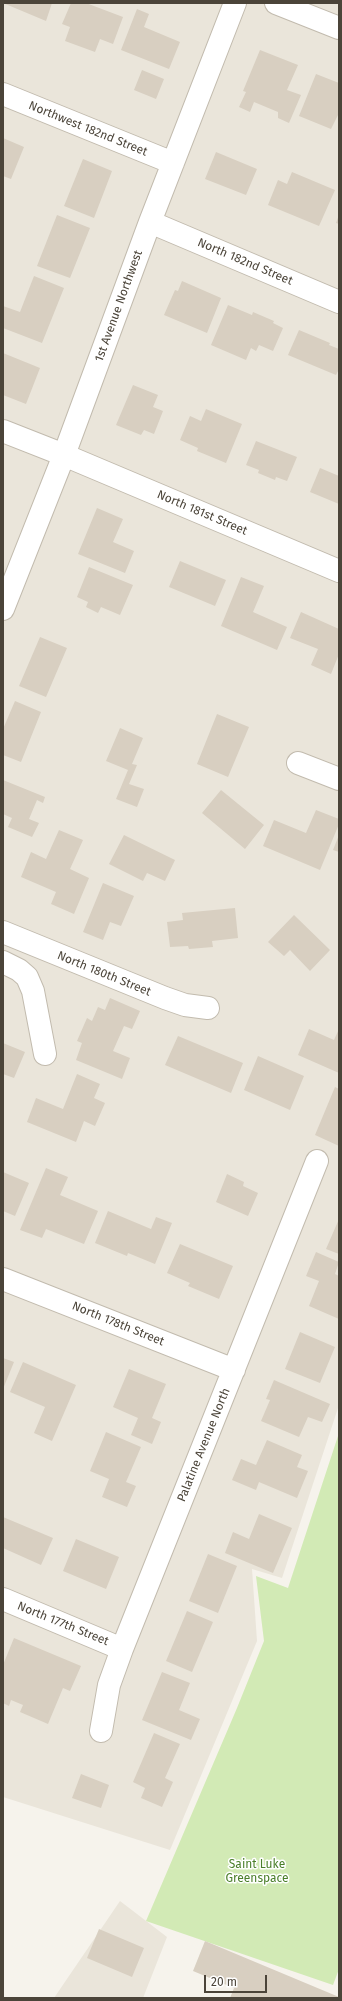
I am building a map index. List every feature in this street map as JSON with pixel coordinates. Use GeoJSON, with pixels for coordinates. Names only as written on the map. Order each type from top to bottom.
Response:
{"type":"FeatureCollection","features":[{"type":"Feature","properties":{"kind":"street","name":"1st Avenue Northwest"},"geometry":{"type":"LineString","coordinates":[[3,610],[64,454],[150,222],[235,3]]}},
{"type":"Feature","properties":{"kind":"street"},"geometry":{"type":"LineString","coordinates":[[276,3],[339,28]]}},
{"type":"Feature","properties":{"kind":"street","name":"Northwest 182nd Street"},"geometry":{"type":"LineString","coordinates":[[3,94],[173,163]]}},
{"type":"Feature","properties":{"kind":"street","name":"North 182nd Street"},"geometry":{"type":"LineString","coordinates":[[150,222],[339,302]]}},
{"type":"Feature","properties":{"kind":"street","name":"North 181st Street"},"geometry":{"type":"LineString","coordinates":[[3,431],[64,454],[339,571]]}},
{"type":"Feature","properties":{"kind":"street"},"geometry":{"type":"LineString","coordinates":[[298,763],[339,780]]}},
{"type":"Feature","properties":{"kind":"street","name":"North 180th Street"},"geometry":{"type":"LineString","coordinates":[[3,932],[165,998],[185,1005],[208,1008]]}},
{"type":"Feature","properties":{"kind":"street"},"geometry":{"type":"LineString","coordinates":[[3,962],[19,970],[27,977],[33,991],[45,1054]]}},
{"type":"Feature","properties":{"kind":"street","name":"Palatine Avenue North"},"geometry":{"type":"LineString","coordinates":[[101,1731],[109,1685],[122,1649],[317,1161]]}},
{"type":"Feature","properties":{"kind":"street","name":"North 178th Street"},"geometry":{"type":"LineString","coordinates":[[3,1279],[234,1370]]}},
{"type":"Feature","properties":{"kind":"street","name":"North 177th Street"},"geometry":{"type":"LineString","coordinates":[[3,1599],[122,1649]]}},
{"type":"Feature","properties":{"kind":"shaded area"},"geometry":{"type":"Polygon","coordinates":[[[3,3],[339,3],[339,1405],[282,1578],[252,1569],[257,1641],[170,1850],[3,1797],[3,3]]]}},
{"type":"Feature","properties":{"kind":"shaded area"},"geometry":{"type":"Polygon","coordinates":[[[120,1901],[167,1937],[143,1998],[54,1998],[120,1901]]]}},
{"type":"Feature","properties":{"kind":"green space","name":"Saint Luke Greenspace"},"geometry":{"type":"Polygon","coordinates":[[[339,1433],[339,1969],[333,1985],[146,1921],[264,1641],[256,1576],[288,1588],[339,1433]]]}},
{"type":"Feature","properties":{"kind":"building"},"geometry":{"type":"Polygon","coordinates":[[[3,3],[52,3],[46,21],[3,3]]]}},
{"type":"Feature","properties":{"kind":"building"},"geometry":{"type":"Polygon","coordinates":[[[71,3],[86,3],[123,17],[113,44],[100,39],[95,52],[65,41],[70,27],[62,24],[71,3]]]}},
{"type":"Feature","properties":{"kind":"building"},"geometry":{"type":"Polygon","coordinates":[[[137,9],[149,14],[144,27],[180,42],[169,69],[121,50],[137,9]]]}},
{"type":"Feature","properties":{"kind":"building"},"geometry":{"type":"Polygon","coordinates":[[[260,50],[298,65],[287,90],[301,95],[289,123],[278,118],[278,112],[254,102],[250,112],[239,107],[246,92],[243,91],[260,50]]]}},
{"type":"Feature","properties":{"kind":"building"},"geometry":{"type":"Polygon","coordinates":[[[142,70],[164,79],[156,99],[134,90],[142,70]]]}},
{"type":"Feature","properties":{"kind":"building"},"geometry":{"type":"Polygon","coordinates":[[[316,74],[339,83],[339,113],[331,129],[299,116],[316,74]]]}},
{"type":"Feature","properties":{"kind":"building"},"geometry":{"type":"Polygon","coordinates":[[[3,138],[24,147],[11,179],[3,176],[3,138]]]}},
{"type":"Feature","properties":{"kind":"building"},"geometry":{"type":"Polygon","coordinates":[[[216,152],[257,169],[246,195],[205,179],[216,152]]]}},
{"type":"Feature","properties":{"kind":"building"},"geometry":{"type":"Polygon","coordinates":[[[83,159],[112,171],[94,218],[64,206],[83,159]]]}},
{"type":"Feature","properties":{"kind":"building"},"geometry":{"type":"Polygon","coordinates":[[[292,172],[335,190],[319,226],[268,205],[278,180],[287,184],[292,172]]]}},
{"type":"Feature","properties":{"kind":"building"},"geometry":{"type":"Polygon","coordinates":[[[57,215],[90,228],[70,278],[37,266],[57,215]]]}},
{"type":"Feature","properties":{"kind":"building"},"geometry":{"type":"Polygon","coordinates":[[[339,215],[339,224],[336,223],[339,215]]]}},
{"type":"Feature","properties":{"kind":"building"},"geometry":{"type":"Polygon","coordinates":[[[34,276],[64,288],[42,343],[3,328],[3,306],[20,312],[34,276]]]}},
{"type":"Feature","properties":{"kind":"building"},"geometry":{"type":"Polygon","coordinates":[[[182,281],[221,298],[207,333],[164,315],[175,290],[178,291],[182,281]]]}},
{"type":"Feature","properties":{"kind":"building"},"geometry":{"type":"Polygon","coordinates":[[[228,305],[252,315],[253,312],[274,321],[273,323],[283,328],[273,351],[259,345],[256,351],[251,348],[246,360],[211,345],[228,305]]]}},
{"type":"Feature","properties":{"kind":"building"},"geometry":{"type":"Polygon","coordinates":[[[299,330],[330,343],[329,345],[339,349],[339,369],[336,375],[288,355],[299,330]]]}},
{"type":"Feature","properties":{"kind":"building"},"geometry":{"type":"Polygon","coordinates":[[[3,353],[40,368],[26,404],[3,395],[3,353]]]}},
{"type":"Feature","properties":{"kind":"building"},"geometry":{"type":"Polygon","coordinates":[[[133,385],[158,395],[153,407],[163,411],[154,434],[144,430],[141,435],[116,425],[133,385]]]}},
{"type":"Feature","properties":{"kind":"building"},"geometry":{"type":"Polygon","coordinates":[[[206,409],[242,424],[226,463],[197,451],[198,448],[180,440],[190,416],[201,421],[206,409]]]}},
{"type":"Feature","properties":{"kind":"building"},"geometry":{"type":"Polygon","coordinates":[[[256,441],[297,457],[287,481],[276,477],[275,480],[258,473],[259,470],[246,465],[256,441]]]}},
{"type":"Feature","properties":{"kind":"building"},"geometry":{"type":"Polygon","coordinates":[[[320,468],[339,476],[339,504],[310,492],[320,468]]]}},
{"type":"Feature","properties":{"kind":"building"},"geometry":{"type":"Polygon","coordinates":[[[97,508],[123,519],[113,542],[134,551],[125,573],[78,554],[97,508]]]}},
{"type":"Feature","properties":{"kind":"building"},"geometry":{"type":"Polygon","coordinates":[[[180,561],[226,580],[215,606],[169,587],[180,561]]]}},
{"type":"Feature","properties":{"kind":"building"},"geometry":{"type":"Polygon","coordinates":[[[89,567],[133,585],[120,615],[101,607],[98,613],[86,607],[88,602],[77,597],[89,567]]]}},
{"type":"Feature","properties":{"kind":"building"},"geometry":{"type":"Polygon","coordinates":[[[241,577],[264,586],[253,612],[287,627],[277,650],[221,626],[241,577]]]}},
{"type":"Feature","properties":{"kind":"building"},"geometry":{"type":"Polygon","coordinates":[[[301,612],[339,629],[339,654],[331,674],[311,665],[318,649],[290,638],[301,612]]]}},
{"type":"Feature","properties":{"kind":"building"},"geometry":{"type":"Polygon","coordinates":[[[40,637],[67,648],[46,697],[19,686],[40,637]]]}},
{"type":"Feature","properties":{"kind":"building"},"geometry":{"type":"Polygon","coordinates":[[[15,701],[41,712],[21,762],[3,755],[3,729],[15,701]]]}},
{"type":"Feature","properties":{"kind":"building"},"geometry":{"type":"Polygon","coordinates":[[[217,714],[249,727],[228,777],[197,764],[217,714]]]}},
{"type":"Feature","properties":{"kind":"building"},"geometry":{"type":"Polygon","coordinates":[[[120,728],[143,738],[132,764],[137,765],[129,784],[144,789],[137,807],[116,799],[128,770],[106,761],[120,728]]]}},
{"type":"Feature","properties":{"kind":"building"},"geometry":{"type":"Polygon","coordinates":[[[3,780],[45,797],[43,803],[37,800],[29,819],[39,823],[32,837],[8,827],[12,818],[3,814],[3,780]]]}},
{"type":"Feature","properties":{"kind":"building"},"geometry":{"type":"Polygon","coordinates":[[[221,790],[264,825],[245,849],[202,813],[221,790]]]}},
{"type":"Feature","properties":{"kind":"building"},"geometry":{"type":"Polygon","coordinates":[[[316,810],[339,819],[339,824],[320,870],[263,846],[274,820],[306,833],[316,810]]]}},
{"type":"Feature","properties":{"kind":"building"},"geometry":{"type":"Polygon","coordinates":[[[59,830],[83,840],[70,869],[89,878],[74,914],[51,904],[56,892],[21,877],[31,852],[46,859],[59,830]]]}},
{"type":"Feature","properties":{"kind":"building"},"geometry":{"type":"Polygon","coordinates":[[[124,835],[175,860],[165,881],[147,873],[143,881],[109,864],[124,835]]]}},
{"type":"Feature","properties":{"kind":"building"},"geometry":{"type":"Polygon","coordinates":[[[339,835],[339,852],[333,850],[339,835]]]}},
{"type":"Feature","properties":{"kind":"building"},"geometry":{"type":"Polygon","coordinates":[[[103,883],[134,896],[121,926],[110,922],[103,940],[83,932],[103,883]]]}},
{"type":"Feature","properties":{"kind":"building"},"geometry":{"type":"Polygon","coordinates":[[[235,908],[238,938],[212,941],[213,947],[189,949],[188,946],[170,947],[167,922],[183,920],[182,913],[235,908]]]}},
{"type":"Feature","properties":{"kind":"building"},"geometry":{"type":"Polygon","coordinates":[[[294,915],[330,950],[310,971],[290,950],[284,956],[268,942],[294,915]]]}},
{"type":"Feature","properties":{"kind":"building"},"geometry":{"type":"Polygon","coordinates":[[[110,998],[140,1011],[132,1029],[124,1026],[113,1051],[130,1058],[122,1079],[76,1060],[82,1043],[77,1041],[87,1018],[92,1021],[98,1007],[105,1010],[110,998]]]}},
{"type":"Feature","properties":{"kind":"building"},"geometry":{"type":"Polygon","coordinates":[[[309,1029],[334,1040],[339,1029],[339,1073],[298,1055],[309,1029]]]}},
{"type":"Feature","properties":{"kind":"building"},"geometry":{"type":"Polygon","coordinates":[[[178,1036],[243,1063],[231,1093],[165,1065],[178,1036]]]}},
{"type":"Feature","properties":{"kind":"building"},"geometry":{"type":"Polygon","coordinates":[[[3,1043],[25,1052],[14,1078],[3,1074],[3,1043]]]}},
{"type":"Feature","properties":{"kind":"building"},"geometry":{"type":"Polygon","coordinates":[[[258,1056],[304,1076],[290,1110],[244,1090],[258,1056]]]}},
{"type":"Feature","properties":{"kind":"building"},"geometry":{"type":"Polygon","coordinates":[[[77,1074],[100,1084],[94,1098],[105,1103],[95,1126],[84,1121],[76,1142],[27,1122],[36,1098],[63,1109],[77,1074]]]}},
{"type":"Feature","properties":{"kind":"building"},"geometry":{"type":"Polygon","coordinates":[[[335,1087],[339,1089],[339,1146],[315,1135],[335,1087]]]}},
{"type":"Feature","properties":{"kind":"building"},"geometry":{"type":"Polygon","coordinates":[[[46,1168],[68,1177],[60,1195],[98,1211],[84,1244],[46,1229],[42,1238],[20,1230],[46,1168]]]}},
{"type":"Feature","properties":{"kind":"building"},"geometry":{"type":"Polygon","coordinates":[[[3,1172],[29,1183],[15,1216],[3,1211],[3,1172]]]}},
{"type":"Feature","properties":{"kind":"building"},"geometry":{"type":"Polygon","coordinates":[[[227,1174],[244,1182],[243,1186],[258,1193],[248,1216],[216,1202],[227,1174]]]}},
{"type":"Feature","properties":{"kind":"building"},"geometry":{"type":"Polygon","coordinates":[[[108,1211],[151,1229],[156,1217],[172,1223],[155,1264],[128,1253],[127,1256],[95,1243],[108,1211]]]}},
{"type":"Feature","properties":{"kind":"building"},"geometry":{"type":"Polygon","coordinates":[[[339,1219],[339,1254],[326,1249],[339,1219]]]}},
{"type":"Feature","properties":{"kind":"building"},"geometry":{"type":"Polygon","coordinates":[[[180,1244],[233,1266],[219,1299],[188,1286],[190,1283],[167,1273],[180,1244]]]}},
{"type":"Feature","properties":{"kind":"building"},"geometry":{"type":"Polygon","coordinates":[[[316,1252],[339,1262],[335,1274],[339,1276],[339,1319],[309,1306],[319,1281],[306,1276],[316,1252]]]}},
{"type":"Feature","properties":{"kind":"building"},"geometry":{"type":"Polygon","coordinates":[[[300,1332],[335,1347],[320,1383],[285,1369],[300,1332]]]}},
{"type":"Feature","properties":{"kind":"building"},"geometry":{"type":"Polygon","coordinates":[[[3,1358],[14,1362],[3,1389],[3,1358]]]}},
{"type":"Feature","properties":{"kind":"building"},"geometry":{"type":"Polygon","coordinates":[[[23,1362],[76,1385],[52,1441],[34,1433],[45,1407],[10,1392],[23,1362]]]}},
{"type":"Feature","properties":{"kind":"building"},"geometry":{"type":"Polygon","coordinates":[[[129,1369],[166,1384],[152,1418],[161,1422],[152,1444],[131,1435],[138,1418],[113,1407],[129,1369]]]}},
{"type":"Feature","properties":{"kind":"building"},"geometry":{"type":"Polygon","coordinates":[[[274,1380],[330,1404],[322,1422],[308,1417],[299,1437],[261,1421],[270,1400],[266,1399],[274,1380]]]}},
{"type":"Feature","properties":{"kind":"building"},"geometry":{"type":"Polygon","coordinates":[[[106,1432],[141,1447],[126,1482],[136,1486],[127,1507],[102,1497],[109,1479],[90,1471],[106,1432]]]}},
{"type":"Feature","properties":{"kind":"building"},"geometry":{"type":"Polygon","coordinates":[[[267,1440],[302,1455],[297,1467],[308,1471],[297,1498],[259,1482],[256,1490],[232,1480],[241,1459],[256,1465],[267,1440]]]}},
{"type":"Feature","properties":{"kind":"building"},"geometry":{"type":"Polygon","coordinates":[[[259,1514],[292,1528],[273,1573],[225,1553],[233,1532],[249,1539],[259,1514]]]}},
{"type":"Feature","properties":{"kind":"building"},"geometry":{"type":"Polygon","coordinates":[[[3,1517],[53,1538],[41,1565],[3,1548],[3,1517]]]}},
{"type":"Feature","properties":{"kind":"building"},"geometry":{"type":"Polygon","coordinates":[[[76,1539],[119,1557],[106,1589],[63,1571],[76,1539]]]}},
{"type":"Feature","properties":{"kind":"building"},"geometry":{"type":"Polygon","coordinates":[[[208,1554],[237,1566],[218,1613],[189,1601],[208,1554]]]}},
{"type":"Feature","properties":{"kind":"building"},"geometry":{"type":"Polygon","coordinates":[[[187,1611],[213,1622],[192,1672],[166,1661],[187,1611]]]}},
{"type":"Feature","properties":{"kind":"building"},"geometry":{"type":"Polygon","coordinates":[[[14,1638],[81,1666],[70,1691],[63,1688],[48,1724],[20,1712],[23,1705],[11,1700],[9,1706],[3,1703],[3,1665],[14,1638]]]}},
{"type":"Feature","properties":{"kind":"building"},"geometry":{"type":"Polygon","coordinates":[[[162,1672],[190,1683],[179,1710],[200,1719],[191,1740],[142,1720],[162,1672]]]}},
{"type":"Feature","properties":{"kind":"building"},"geometry":{"type":"Polygon","coordinates":[[[154,1733],[180,1744],[165,1778],[173,1782],[162,1807],[141,1798],[145,1788],[133,1782],[154,1733]]]}},
{"type":"Feature","properties":{"kind":"building"},"geometry":{"type":"Polygon","coordinates":[[[81,1774],[109,1785],[101,1808],[72,1798],[81,1774]]]}},
{"type":"Feature","properties":{"kind":"building"},"geometry":{"type":"Polygon","coordinates":[[[99,1929],[144,1948],[132,1977],[87,1958],[99,1929]]]}},
{"type":"Feature","properties":{"kind":"building"},"geometry":{"type":"Polygon","coordinates":[[[205,1941],[339,1998],[230,1998],[234,1988],[193,1971],[205,1941]]]}}]}
